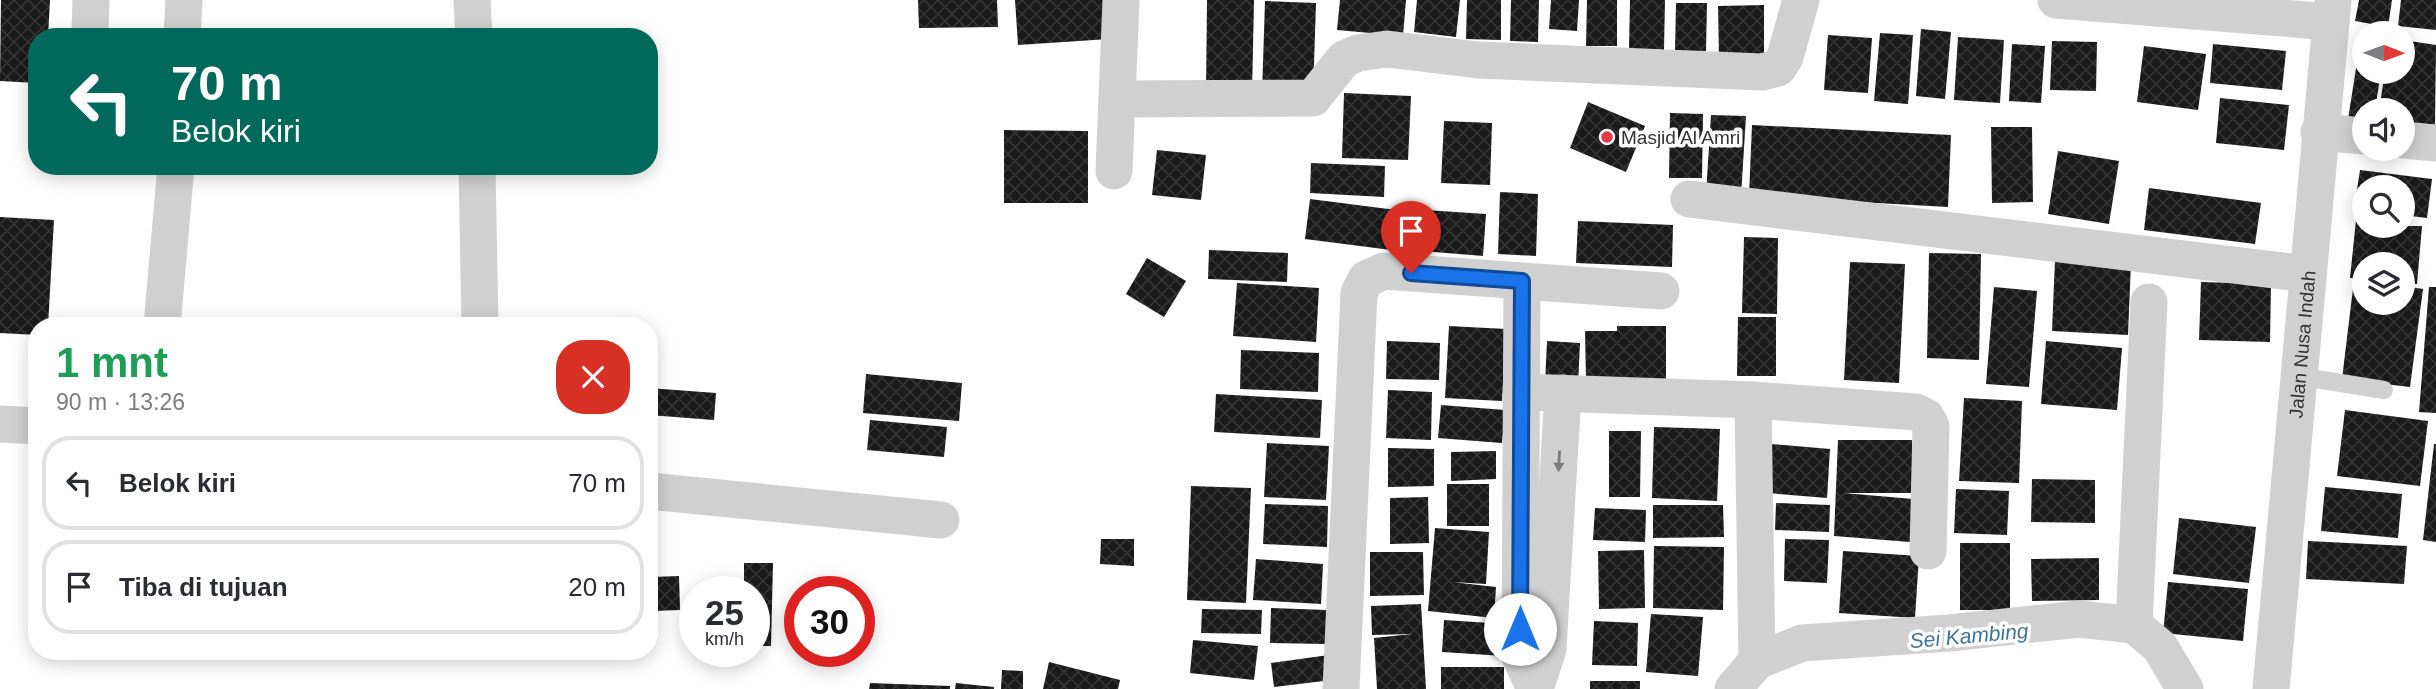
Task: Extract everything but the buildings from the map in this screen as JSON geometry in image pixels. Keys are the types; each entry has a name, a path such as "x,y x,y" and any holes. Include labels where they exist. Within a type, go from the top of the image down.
{"street":[{"path":"183,28 184,0"},
{"path":"472,0 474,28"},
{"path":"1114,171 1121,0"},
{"path":"1118,99 1313,98 1344,59 1358,53 1387,49 1478,60 1762,72 1778,68 1785,57 1801,0"},
{"path":"2056,0 2332,11"},
{"name":"Jalan Nusa Indah","path":"2271,689 2319,132 2332,11"},
{"path":"2319,132 2352,135"},
{"path":"2415,141 2436,143"},
{"path":"163,317 175,175"},
{"path":"477,175 480,317"},
{"path":"1689,199 2307,274"},
{"path":"1341,689 1361,285 1366,279 1384,271 1661,290"},
{"path":"1522,281 1520,656 1535,689 1548,649 1563,393"},
{"path":"2134,625 2149,302"},
{"path":"1522,392 1753,400 1916,412 1926,417 1931,426 1928,551"},
{"path":"1753,400 1757,661"},
{"path":"0,424 28,426"},
{"path":"658,492 941,520"},
{"path":"1733,689 1757,661 1802,643 1949,633 2079,619 2134,625 2160,647 2185,689"}],"lane":[{"path":"2298,376 2384,390"}],"place":[{"name":"Masjid Al Amri","path":"1607,137"}],"route":[{"path":"1411,273 1522,281 1520,629"}],"water label":[{"name":"Sei Kambing","path":"1969,636"}]}
